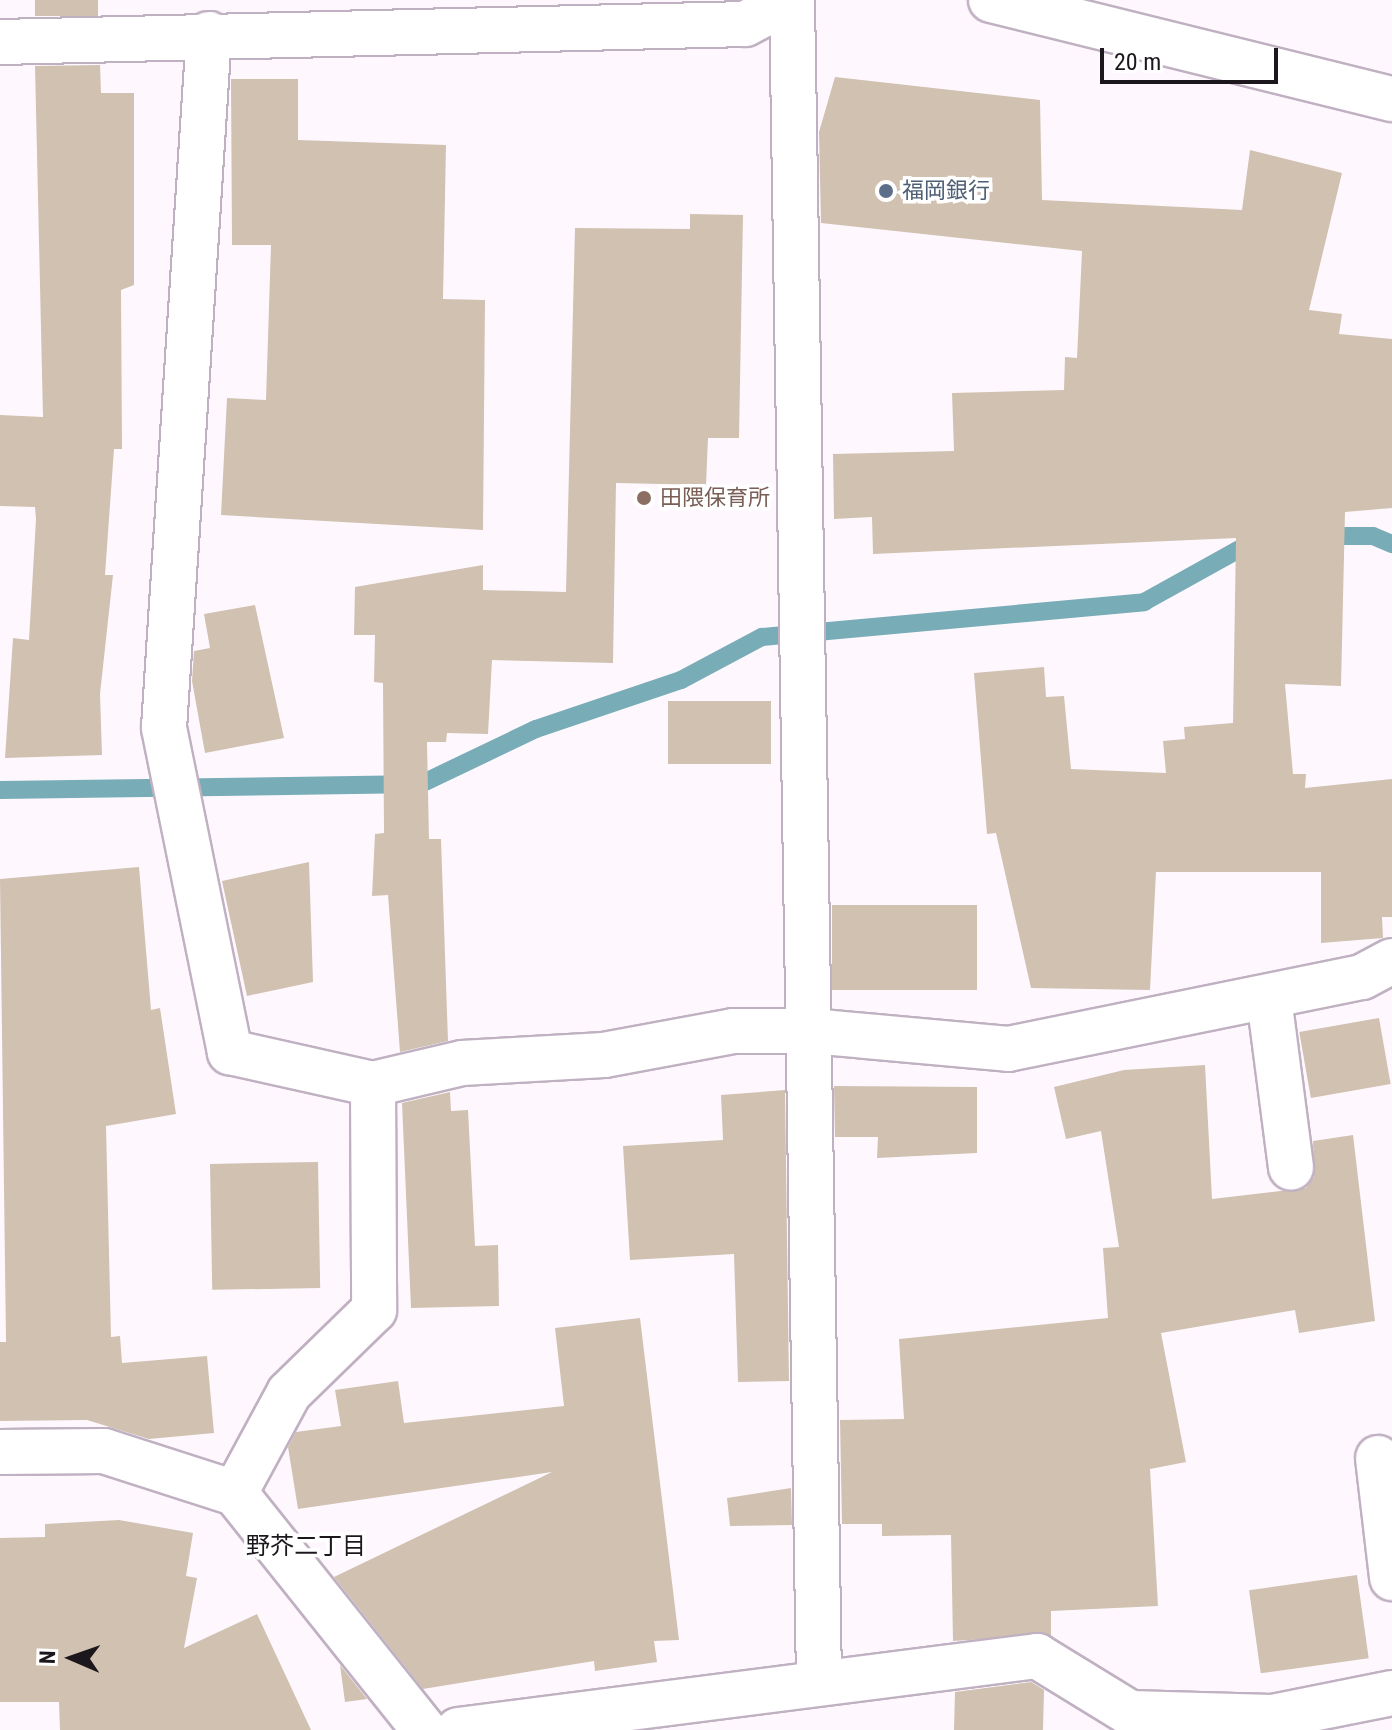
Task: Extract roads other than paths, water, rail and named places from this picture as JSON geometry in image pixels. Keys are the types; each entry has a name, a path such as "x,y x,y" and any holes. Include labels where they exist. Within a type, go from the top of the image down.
{"main road":[{"path":"0,42 209,34 745,24 792,0 811,1031 819,1679"},
{"path":"991,0 1392,99"},
{"path":"209,34 164,728 230,1052 373,1084 462,1063 604,1055 733,1031 811,1031 1008,1049 1362,977 1392,961"},
{"path":"1269,998 1291,1168"},
{"path":"235,1493 289,1393 374,1310 373,1084"},
{"path":"0,1452 104,1451 235,1493 424,1730"},
{"path":"1378,1458 1392,1578"},
{"path":"458,1730 819,1679 1037,1656 1131,1722 1272,1717 1392,1693"}],"waterway":[{"path":"1321,536 1373,536 1392,544"},
{"path":"0,790 421,784 536,729 681,680 762,637 1144,602 1256,540"}],"place":[{"name":"福岡銀行","path":"886,191"},
{"name":"田隈保育所","path":"644,498"}],"district":[{"name":"野芥二丁目","path":"306,1547"}]}
